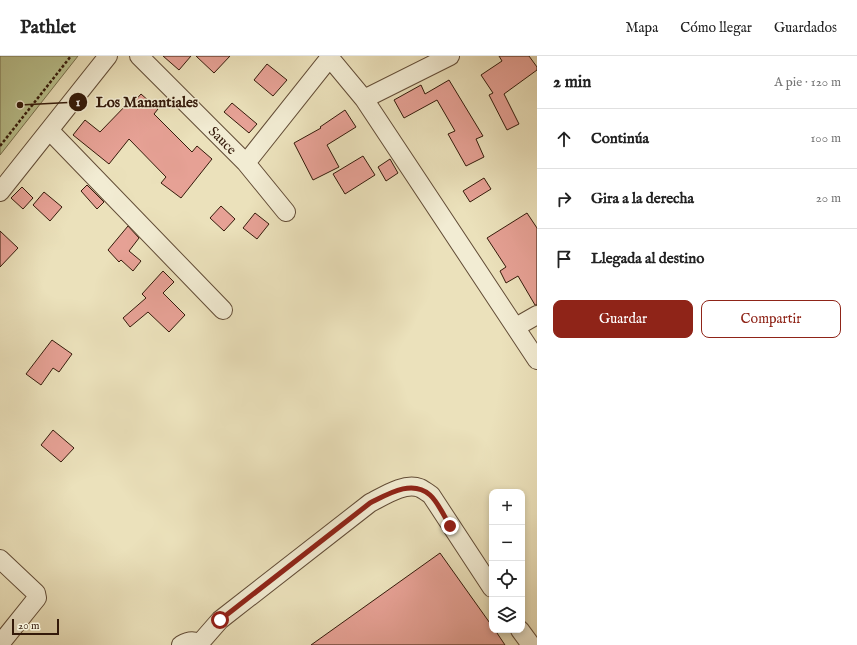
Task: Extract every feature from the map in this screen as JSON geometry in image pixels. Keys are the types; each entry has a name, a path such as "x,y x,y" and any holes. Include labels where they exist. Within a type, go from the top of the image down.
{"street":[{"path":"0,192 50,131 108,56"},
{"name":"Sauce","path":"139,56 246,163 286,212"},
{"path":"364,99 450,56"},
{"path":"246,163 331,57 364,99 537,360"},
{"path":"50,131 223,310"},
{"path":"516,327 537,315"},
{"path":"181,645 189,641 195,641 200,645 220,620 370,503 392,492 407,488 420,488 431,495 489,583"},
{"path":"0,559 36,593 37,598 0,644"},
{"path":"522,633 530,645"}],"path":[{"path":"0,146 71,56"}],"green space":[{"path":"0,56 78,56 0,155"}],"building":[{"path":"163,56 191,56 179,70"},
{"path":"196,56 230,56 214,73"},
{"path":"499,56 529,56 537,67 537,70 504,94 519,124 507,130 489,95 493,93 481,75 502,61"},
{"path":"267,64 287,80 273,96 254,80"},
{"path":"449,80 483,136 476,139 484,157 466,166 448,134 455,131 437,100 404,118 394,100 421,85 425,94"},
{"path":"141,94 158,109 154,114 192,152 197,146 212,159 181,198 161,183 166,177 129,139 109,164 73,135 85,120 100,132 130,101 132,104"},
{"path":"232,103 257,124 249,133 224,112"},
{"path":"345,110 356,127 327,145 339,167 313,180 294,143 321,128 320,127"},
{"path":"363,156 375,175 345,194 333,174"},
{"path":"390,159 398,173 386,181 378,167"},
{"path":"484,178 491,189 470,202 463,191"},
{"path":"87,185 104,202 97,209 81,191"},
{"path":"22,187 33,198 23,209 11,198"},
{"path":"44,192 62,207 50,221 33,205"},
{"path":"221,206 235,219 224,231 210,218"},
{"path":"255,213 269,224 257,239 243,228"},
{"path":"527,213 537,228 537,305 535,305 518,276 506,283 500,271 506,267 487,238"},
{"path":"128,226 139,238 129,251 141,261 133,271 121,260 119,262 108,250"},
{"path":"0,231 18,248 0,267"},
{"path":"163,271 174,282 163,293 185,315 169,332 148,312 130,327 123,318 146,298 142,294"},
{"path":"52,340 72,354 59,372 53,368 41,385 26,374"},
{"path":"53,430 74,448 61,462 41,445"},
{"path":"440,553 489,622 489,633 497,633 505,645 311,645"}],"place":[{"name":"Los Manantiales","path":"20,105"}],"route":[{"path":"220,620 370,503 392,492 407,488 420,488 431,495 450,526"}]}
